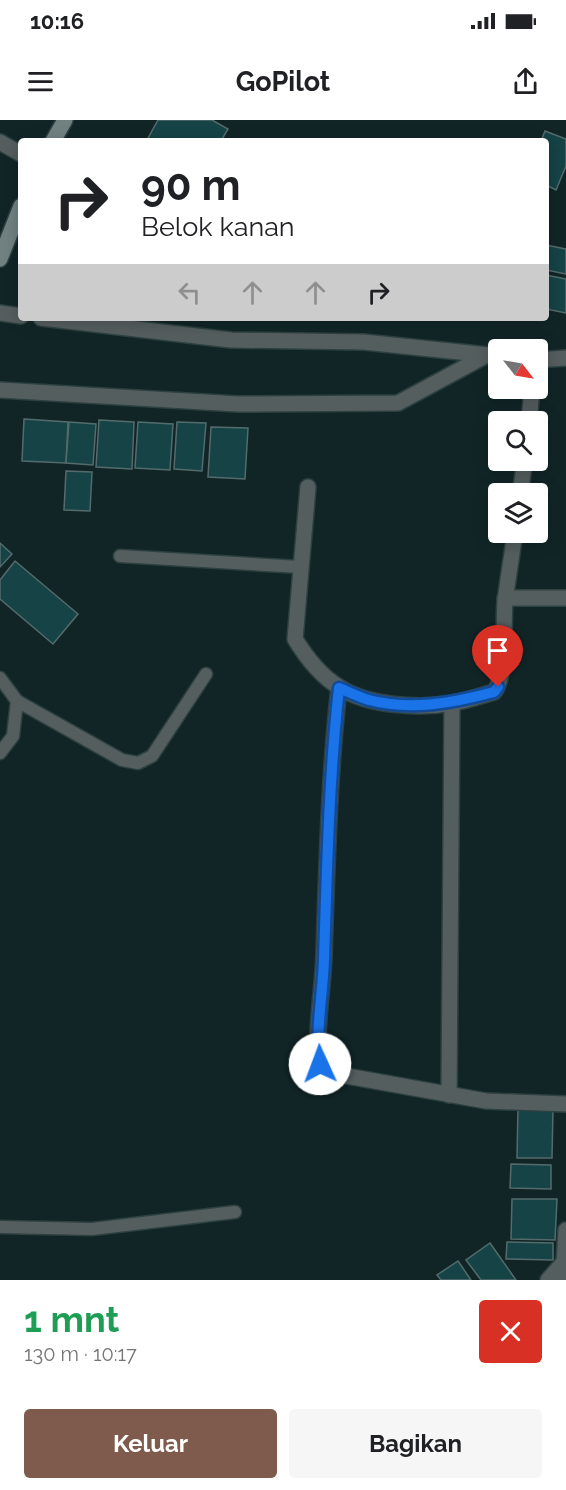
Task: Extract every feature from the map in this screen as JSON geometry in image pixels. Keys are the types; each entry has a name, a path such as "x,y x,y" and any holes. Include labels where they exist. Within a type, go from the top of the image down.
{"street":[{"path":"55,138 65,120"},
{"path":"0,142 18,152"},
{"path":"0,259 18,214"},
{"path":"0,313 18,316"},
{"path":"67,321 231,340 364,342 488,356"},
{"path":"0,390 238,404 398,403 488,358"},
{"path":"548,359 566,358"},
{"path":"308,487 295,639 307,659 339,688 369,700 401,705 452,703 494,692 501,675 505,598 513,543"},
{"path":"505,598 566,598"},
{"path":"339,688 332,753 323,993 317,1045 320,1064 330,1073 449,1095 486,1101 566,1104"},
{"path":"449,1095 452,703"},
{"path":"563,1280 566,1230"},
{"path":"548,1280 563,1263"}],"lane":[{"path":"120,556 300,567"},
{"path":"0,678 17,701 122,760 138,763 152,756 206,674"},
{"path":"0,753 13,736 17,701"},
{"path":"0,1227 92,1229 236,1212"}],"building":[{"path":"158,120 212,120 228,129 223,138 148,138"},
{"path":"545,131 566,139 566,166 556,190 549,186 549,138 542,138"},
{"path":"549,246 566,249 566,274 549,271"},
{"path":"549,276 566,279 566,313 549,310"},
{"path":"24,419 68,422 66,463 22,461"},
{"path":"99,420 134,422 132,469 96,467"},
{"path":"69,422 96,424 93,465 66,463"},
{"path":"138,422 173,424 170,470 135,468"},
{"path":"177,422 206,423 202,471 174,469"},
{"path":"211,427 248,428 245,479 208,477"},
{"path":"66,471 92,472 90,511 64,510"},
{"path":"0,543 12,554 0,567"},
{"path":"15,561 78,614 53,644 0,599 0,580"},
{"path":"518,1108 553,1109 552,1158 517,1158"},
{"path":"511,1164 551,1165 551,1189 510,1188"},
{"path":"512,1199 557,1199 555,1240 511,1239"},
{"path":"507,1242 553,1243 553,1260 506,1259"},
{"path":"490,1243 516,1280 481,1280 466,1260"},
{"path":"458,1261 471,1280 441,1280 437,1275"}],"route":[{"path":"320,1064 317,1045 323,993 332,753 339,688 369,700 401,705 452,703 494,692 498,687"}]}
